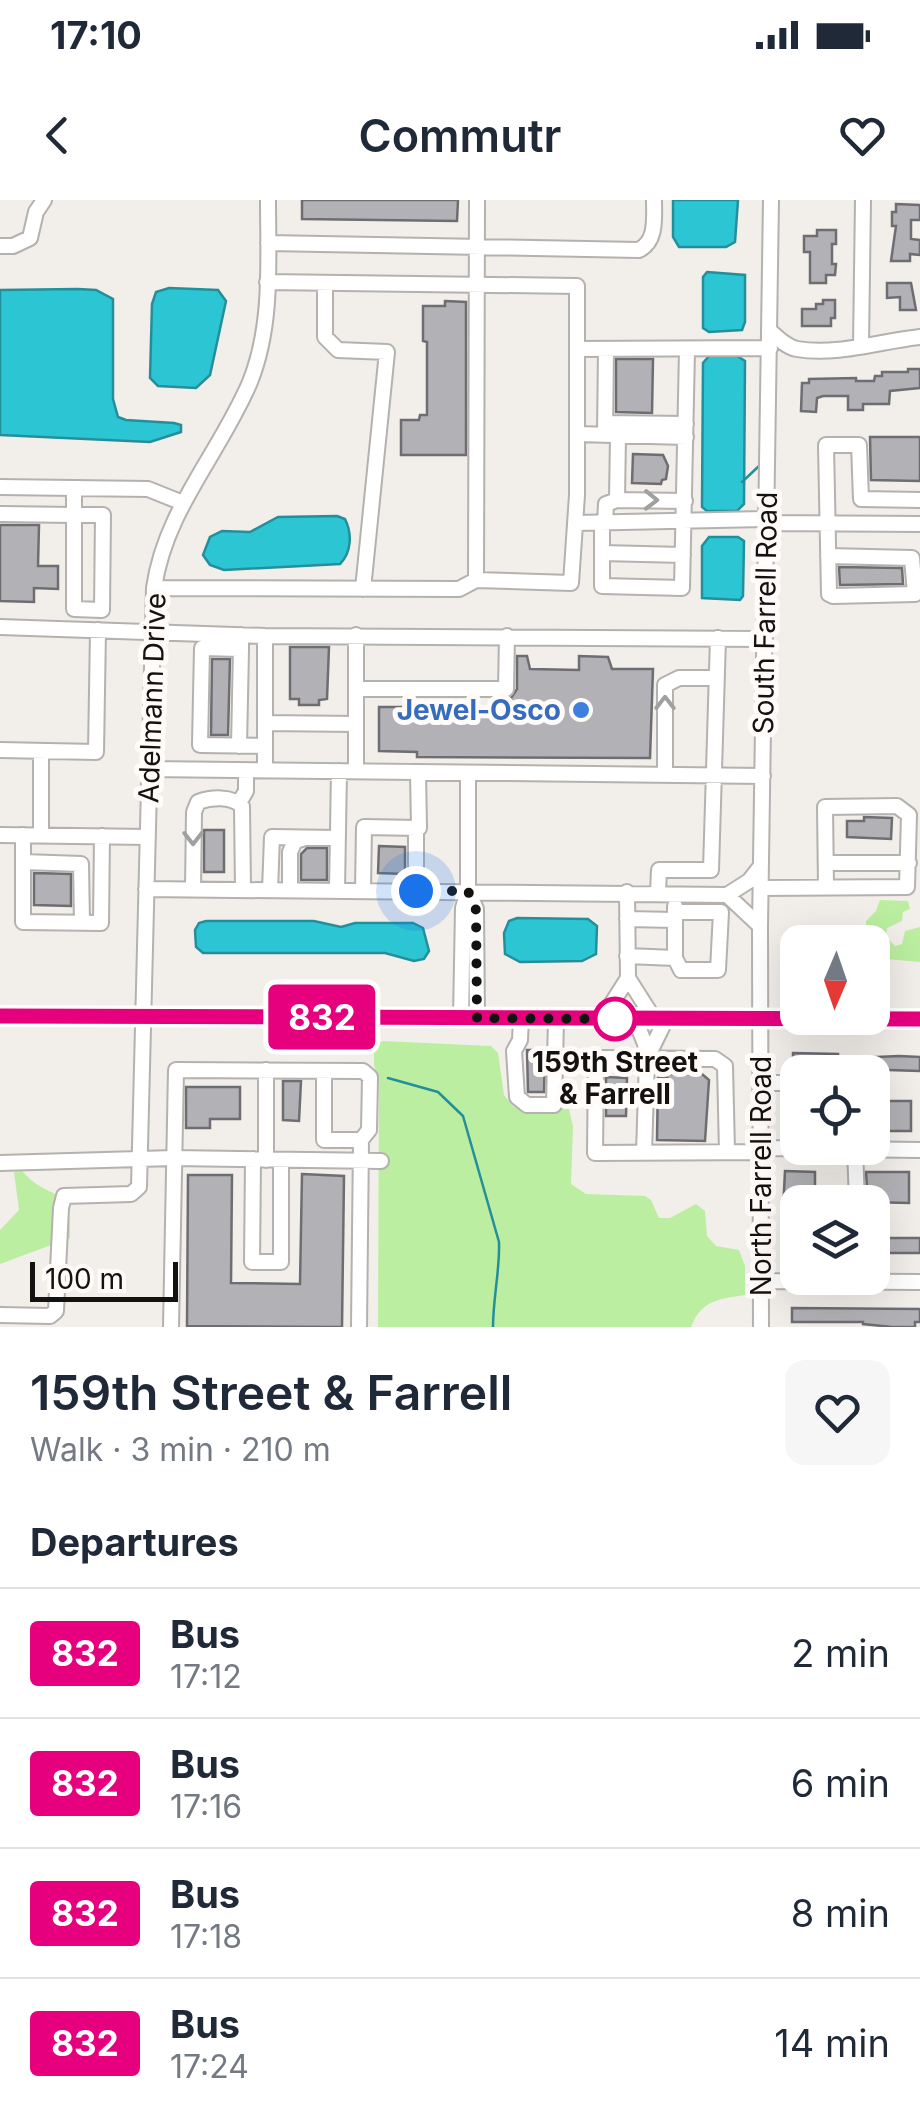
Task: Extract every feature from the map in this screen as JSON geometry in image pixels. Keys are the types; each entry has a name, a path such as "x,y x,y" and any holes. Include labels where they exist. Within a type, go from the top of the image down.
{"main road":[{"path":"0,1016 761,1022 920,1019"}],"street":[{"path":"0,246 14,246 30,238 36,212 44,200"},
{"name":"Adelmann Drive","path":"142,1160 152,631 158,557 252,377 261,344 268,282 268,200"},
{"path":"476,580 477,200"},
{"path":"268,243 638,250 646,246 653,233 654,200"},
{"name":"South Farrell Road","path":"761,1022 771,200"},
{"path":"861,346 863,200"},
{"path":"154,588 459,590 476,580 571,584 576,523 576,286 268,282"},
{"path":"324,283 325,337 338,350 386,352 364,589"},
{"path":"770,331 797,349 861,346 920,337"},
{"path":"577,348 687,356 770,348"},
{"path":"606,349 617,500"},
{"path":"769,365 797,349"},
{"path":"668,363 687,356"},
{"path":"684,501 617,500 606,504 602,586 682,588 684,522 687,356"},
{"path":"577,434 686,427"},
{"path":"828,556 912,558 914,594 829,594 828,556 828,522 826,444 859,445 861,498 858,516 849,523"},
{"path":"0,488 148,489 183,503"},
{"path":"70,629 74,610 74,488"},
{"path":"861,498 920,500"},
{"path":"0,514 103,515 102,610 74,610"},
{"path":"576,523 920,524"},
{"path":"602,553 683,555"},
{"path":"0,627 152,631 241,642"},
{"path":"0,750 96,752 98,630"},
{"path":"356,635 356,772"},
{"path":"265,746 200,745 202,648 264,636 764,638"},
{"path":"264,636 265,770"},
{"path":"356,689 506,690 506,636"},
{"path":"658,893 659,870 711,870 718,638"},
{"path":"239,746 241,642"},
{"path":"665,774 665,685 679,678 717,678"},
{"path":"265,723 356,724"},
{"path":"41,751 41,836"},
{"path":"149,769 764,776"},
{"path":"239,803 246,791 246,770"},
{"path":"337,890 339,771"},
{"path":"416,891 418,772"},
{"path":"468,772 468,891 476,910 469,1018"},
{"path":"193,889 198,802 210,799 239,803"},
{"path":"239,803 244,813 243,890"},
{"path":"760,888 907,886 909,815 897,806 825,806 826,887"},
{"path":"362,890 364,827 416,828"},
{"path":"0,835 148,837"},
{"path":"24,835 23,922 82,923 101,923 102,836"},
{"path":"270,890 272,836 338,838"},
{"path":"290,890 292,844 308,838"},
{"path":"24,862 80,864 82,923"},
{"path":"826,863 906,863"},
{"path":"146,889 727,895 748,882 760,867"},
{"path":"602,1019 628,978 627,892"},
{"path":"627,920 675,916 721,912 718,970 681,970 675,958 675,916 676,894"},
{"path":"727,895 760,926"},
{"path":"627,956 675,958"},
{"path":"628,978 660,1019 646,1058"},
{"path":"521,1018 520,1040 514,1051 517,1096 527,1105 554,1105 556,1019"},
{"path":"635,1019 646,1058 644,1153"},
{"name":"North Farrell Road","path":"761,1022 761,1327"},
{"path":"727,1152 725,1066 715,1059 596,1058 595,1153 727,1152 780,1150"},
{"path":"171,1327 176,1070 362,1071 370,1077 369,1130 361,1140 359,1327"},
{"path":"266,1070 267,1160 281,1262 252,1262 267,1160"},
{"path":"324,1071 324,1140 361,1140"},
{"path":"761,1083 780,1083"},
{"path":"890,1150 920,1150"},
{"path":"0,1163 174,1158 381,1162"},
{"path":"0,1316 50,1316 56,1311 64,1196 131,1194 139,1187 142,1160"},
{"path":"761,1281 920,1282"}],"green space":[{"path":"880,900 908,901 910,909 903,912 902,921 890,927 866,925"},
{"path":"920,927 920,962 890,959 890,940 895,946 902,944 905,931"},
{"path":"382,1041 491,1046 498,1053 504,1095 514,1107 569,1109 573,1127 571,1184 586,1194 645,1196 659,1218 670,1218 696,1204 705,1211 707,1236 716,1246 739,1250 745,1266 745,1295 706,1306 691,1327 378,1327 379,1084 374,1048"},
{"path":"22,1171 63,1200 70,1220 70,1238 0,1264 0,1230 19,1210 14,1172"}],"water":[{"path":"673,200 738,200 735,242 726,247 679,247 673,237"},
{"path":"707,272 745,275 742,330 709,332 703,328 703,277"},
{"path":"169,288 218,290 226,301 210,375 196,388 158,386 150,378 152,304 156,292"},
{"path":"0,290 96,290 113,299 113,399 118,417 174,423 181,425 181,432 150,442 0,435"},
{"path":"709,356 737,356 745,361 744,504 737,511 707,511 702,507 703,363"},
{"path":"278,517 345,519 350,536 347,554 340,564 224,570 210,565 203,555 210,537 222,531 250,532"},
{"path":"709,537 738,537 744,541 740,600 702,598 702,546"},
{"path":"588,919 597,926 596,954 582,961 520,962 505,954 504,933 509,921"},
{"path":"206,921 314,921 341,927 355,923 413,923 423,928 429,951 424,959 414,961 385,953 203,953 196,947 195,930"}],"building":[{"path":"302,200 458,200 457,221 302,219"},
{"path":"896,204 920,205 920,220 911,220 911,239 920,240 920,255 910,254 910,261 891,261 896,226 892,226 892,212 896,212"},
{"path":"817,230 836,230 836,244 832,244 835,275 826,275 826,283 810,283 810,252 804,252 804,236 817,236"},
{"path":"887,283 911,283 916,310 900,310 900,297 887,298"},
{"path":"823,300 835,300 831,326 802,326 802,309 816,309 816,304 823,304"},
{"path":"445,301 466,302 466,455 401,455 401,420 419,420 420,415 427,415 423,306 445,306"},
{"path":"616,359 653,359 652,413 616,412"},
{"path":"920,369 920,388 890,391 889,404 863,404 863,410 848,410 848,396 823,396 817,398 816,412 801,411 802,383 809,383 809,379 874,381 882,372"},
{"path":"870,437 920,437 920,481 871,480"},
{"path":"633,454 663,455 668,466 666,479 661,484 632,483"},
{"path":"0,525 39,525 38,566 58,566 58,589 34,588 34,602 0,601"},
{"path":"839,567 902,568 903,584 840,585"},
{"path":"290,647 329,647 327,699 319,700 319,705 299,705 299,699 290,699"},
{"name":"Jewel-Osco","path":"517,656 527,656 530,669 579,670 579,656 608,657 612,669 653,669 650,758 417,757 417,752 379,751 379,707 511,713 511,698 517,689"},
{"path":"212,659 230,659 228,735 211,735"},
{"path":"864,817 892,818 891,839 847,837 847,821 864,821"},
{"path":"204,830 224,830 224,872 204,872"},
{"path":"379,846 405,847 405,874 378,873"},
{"path":"307,848 327,848 327,880 301,880 301,854"},
{"path":"34,873 71,874 71,906 34,905"},
{"path":"527,1050 545,1050 544,1092 528,1092"},
{"path":"793,1053 838,1054 838,1055"},
{"path":"890,1056 920,1057 920,1071 890,1070"},
{"path":"667,1074 702,1074 709,1080 705,1141 657,1140 658,1078 667,1078"},
{"path":"606,1077 627,1078 626,1116 606,1116"},
{"path":"283,1081 301,1081 299,1121 283,1120"},
{"path":"186,1087 240,1087 240,1119 210,1119 210,1128 186,1128"},
{"path":"890,1101 911,1101 911,1131 890,1131"},
{"path":"785,1171 815,1172 815,1185 784,1185"},
{"path":"866,1172 909,1172 909,1203 890,1203 890,1185 867,1185"},
{"path":"302,1174 344,1176 342,1327 187,1326 188,1175 232,1175 231,1283 300,1284"},
{"path":"890,1238 920,1238 920,1253 890,1253"},
{"path":"792,1308 920,1309 920,1322 915,1322 915,1327 892,1327 863,1322 792,1322"}],"waterway":[{"path":"742,482 759,466"},
{"path":"388,1078 438,1092 463,1116 499,1242 493,1327"}],"bus line":[{"name":"832","path":"0,1016 920,1019"}],"place":[{"name":"Jewel-Osco","path":"581,710"},
{"name":"159th Street & Farrell","path":"615,1019"}],"route":[{"path":"416,891 468,891 476,910 477,1018 615,1019"}]}
